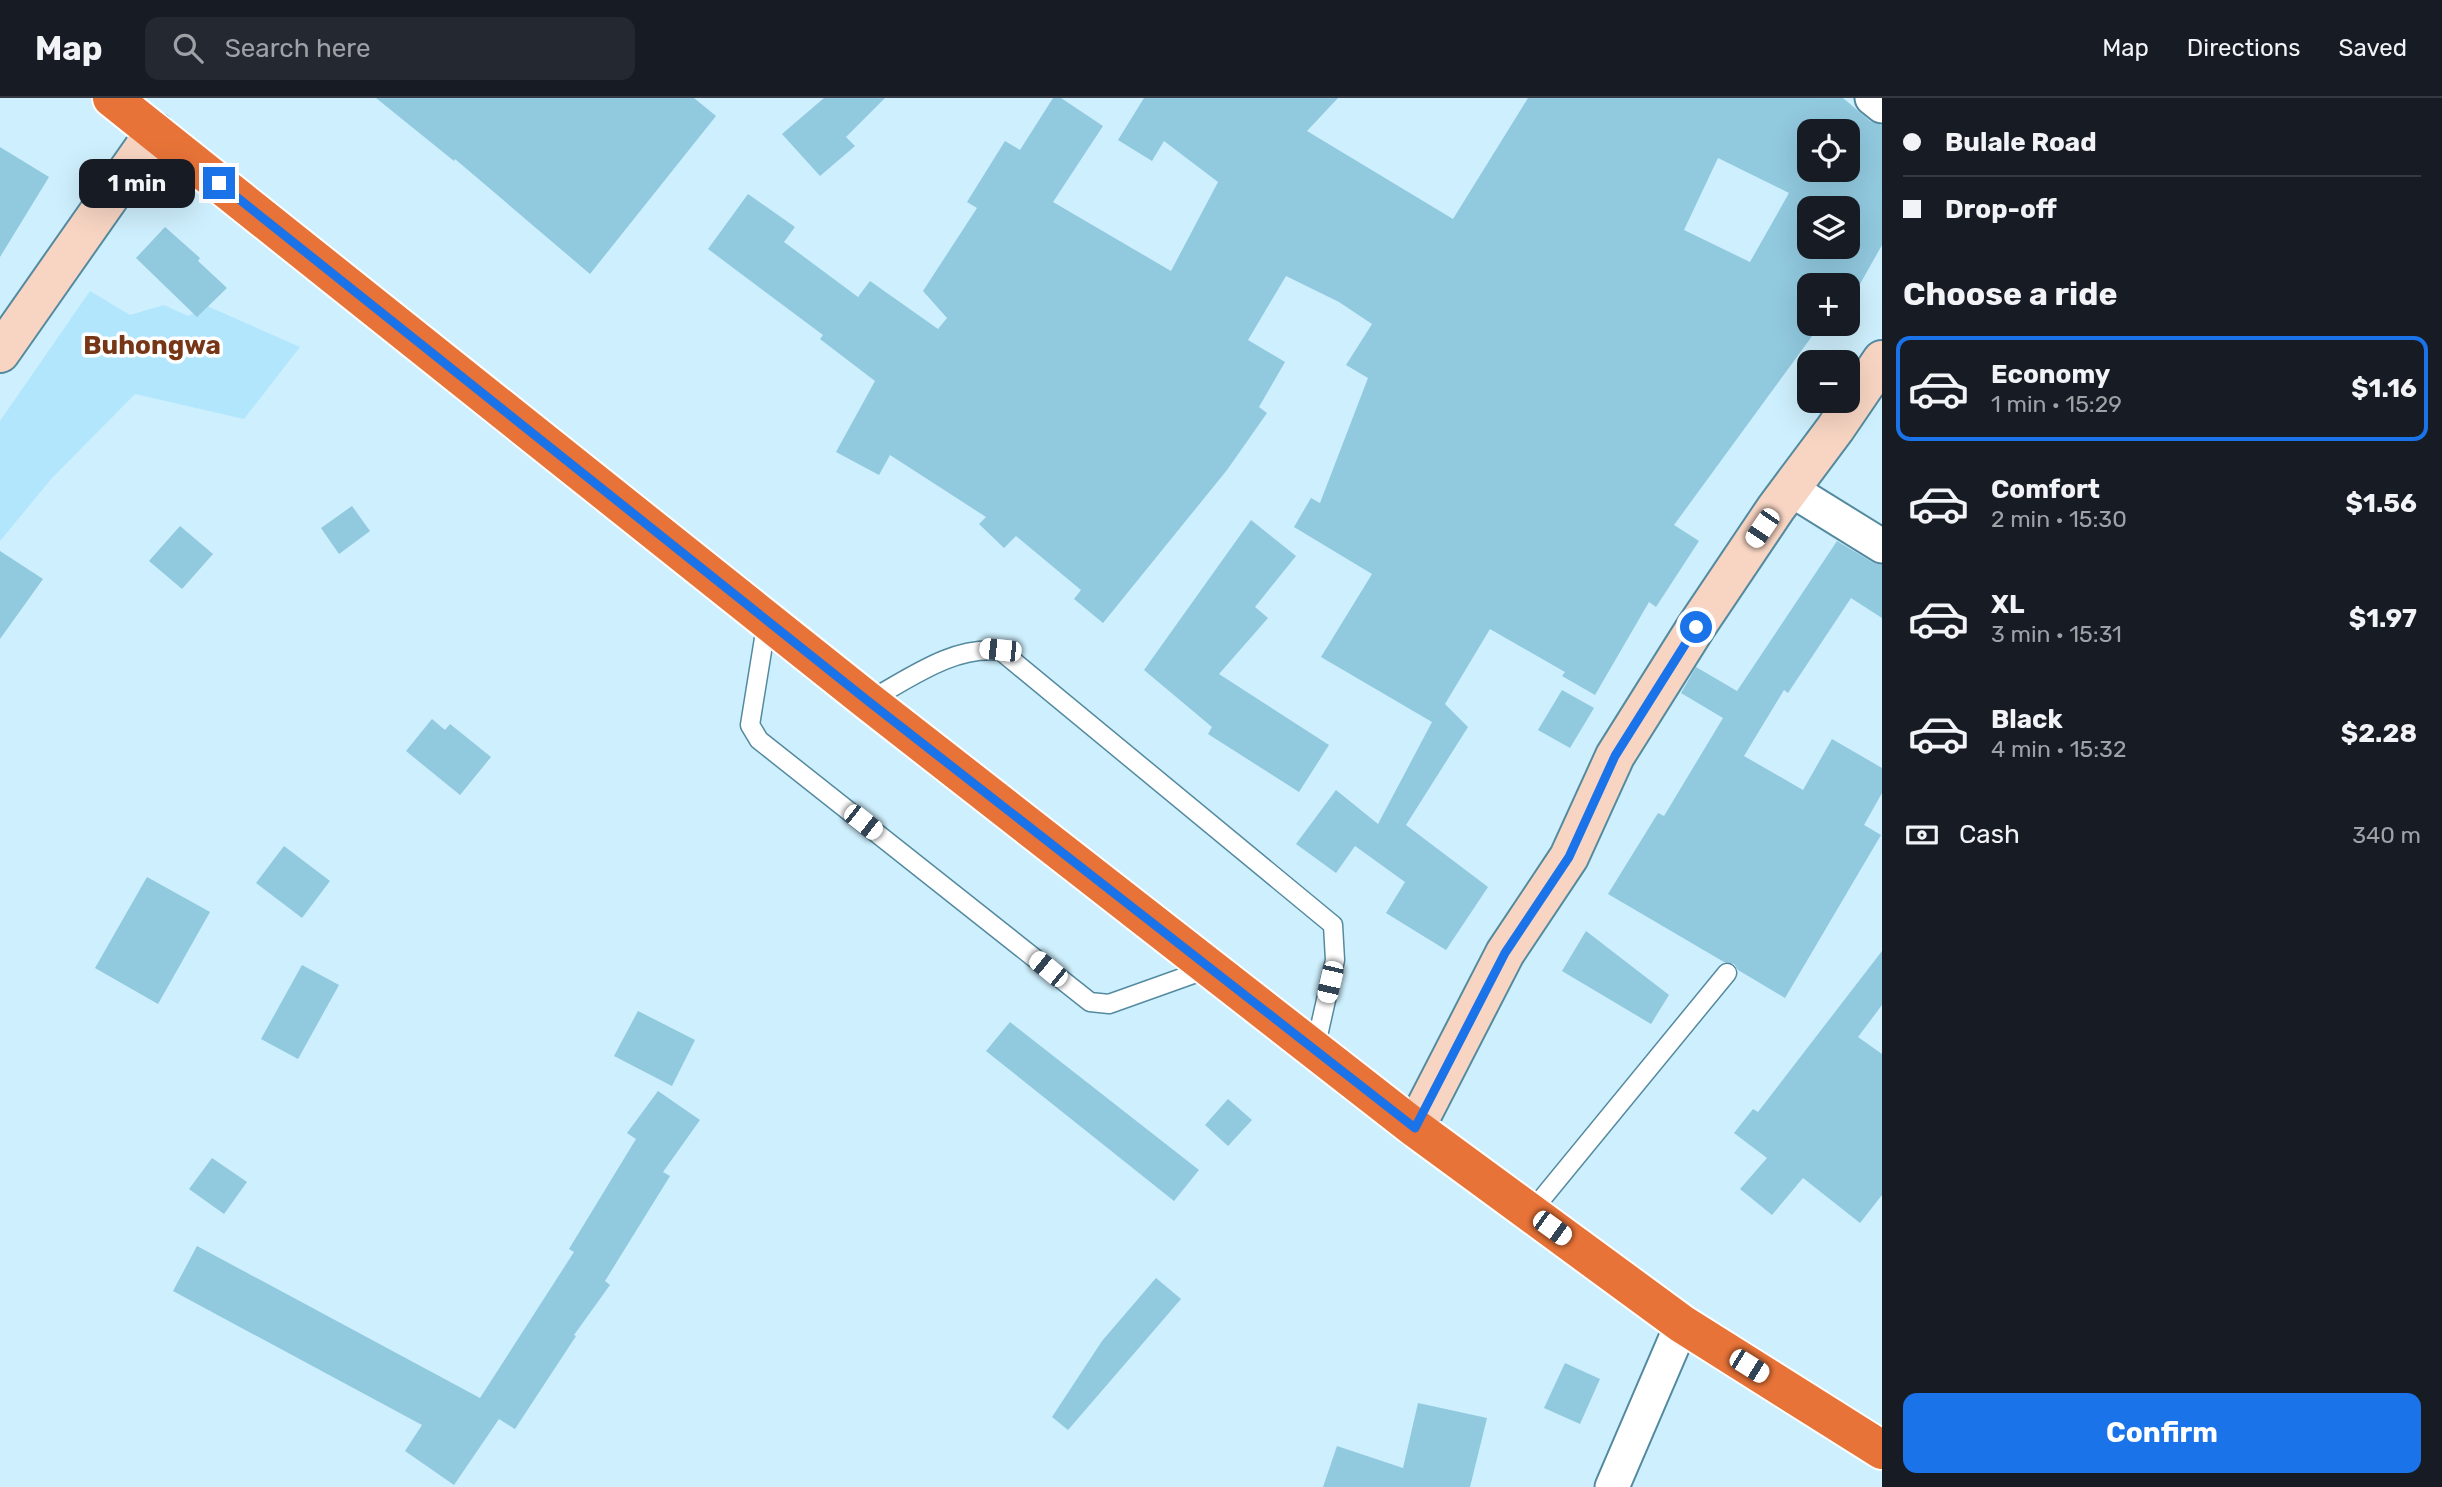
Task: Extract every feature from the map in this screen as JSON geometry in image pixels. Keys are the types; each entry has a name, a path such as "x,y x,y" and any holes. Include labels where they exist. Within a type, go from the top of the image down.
{"highway":[{"path":"112,98 868,701 1415,1128 1682,1324 1882,1450"}],"street":[{"path":"1872,98 1882,106"},
{"path":"0,353 155,132"},
{"path":"1415,1128 1505,953 1569,857 1615,756 1696,627 1882,360"},
{"path":"1790,489 1882,546"},
{"path":"1612,1487 1682,1324"}],"lane":[{"path":"767,620 750,724 760,740 1090,1002 1109,1004 1210,968"},
{"path":"868,701 958,654 983,649 1000,650 1333,925 1335,960 1315,1049"},
{"path":"1531,1212 1727,973"}],"shaded area":[{"path":"90,291 130,315 164,305 188,316 207,306 300,347 244,419 135,394 52,478 0,541 0,421"}],"building":[{"path":"376,98 694,98 716,116 590,274 455,159 454,161"},
{"path":"824,98 885,98 846,137 855,146 820,176 782,134"},
{"path":"1053,98 1061,98 1103,126 1053,202 1171,271 1218,182 1164,141 1152,161 1118,140 1144,98 1338,98 1307,131 1453,219 1528,98 1843,98 1870,121 1882,125 1882,245 1860,284 1860,273 1797,273 1797,336 1812,336 1802,350 1797,350 1797,357 1674,525 1699,541 1656,607 1649,602 1595,695 1562,676 1565,672 1490,629 1445,704 1468,727 1406,825 1488,887 1446,950 1386,913 1405,882 1355,846 1336,873 1296,844 1336,790 1378,824 1432,722 1321,657 1372,574 1294,527 1311,498 1320,503 1368,378 1346,365 1372,324 1339,302 1286,276 1248,340 1285,362 1259,407 1267,413 1227,470 1103,623 1074,599 1081,590 1016,536 1004,548 979,524 986,517 890,455 879,475 836,452 875,381 820,339 823,335 708,249 748,194 795,227 784,242 858,297 870,281 938,329 947,318 923,291 977,208 967,202 1005,141 1020,150","holes":["1718,158 1789,193 1750,262 1684,230"]},
{"path":"0,147 49,177 0,257"},
{"path":"165,227 200,258 198,261 227,288 197,317 136,258"},
{"path":"352,506 370,531 339,554 321,528"},
{"path":"1251,520 1296,556 1255,607 1268,618 1219,674 1329,745 1299,792 1208,734 1212,727 1144,670"},
{"path":"180,526 213,554 182,589 149,561"},
{"path":"1837,541 1882,565 1882,618 1851,598 1788,693 1784,690 1744,756 1803,790 1832,739 1882,768 1882,793 1864,825 1881,835 1785,998 1738,970 1734,964 1724,962 1608,894 1658,813 1664,816 1723,718 1681,693 1696,667 1737,691"},
{"path":"0,551 43,579 0,639"},
{"path":"1562,690 1594,708 1570,748 1538,730"},
{"path":"432,719 445,730 450,724 491,757 460,795 406,751"},
{"path":"284,846 330,881 302,918 256,883"},
{"path":"147,877 210,912 158,1004 95,968"},
{"path":"1586,931 1669,995 1651,1024 1562,971"},
{"path":"1882,951 1882,1005 1858,1037 1882,1054 1882,1195 1860,1223 1803,1178 1772,1215 1740,1189 1767,1158 1734,1133 1753,1109 1758,1112"},
{"path":"302,965 339,985 298,1059 261,1039"},
{"path":"638,1011 695,1040 672,1086 614,1056"},
{"path":"1010,1022 1199,1170 1174,1201 986,1051"},
{"path":"658,1091 700,1120 663,1172 670,1176 605,1281 610,1285 574,1335 576,1336 515,1429 499,1419 454,1485 405,1451 422,1425 173,1291 197,1246 480,1398 574,1252 569,1249 636,1139 627,1133"},
{"path":"1228,1099 1252,1120 1228,1146 1205,1125"},
{"path":"212,1158 247,1182 224,1214 189,1189"},
{"path":"1156,1278 1181,1299 1068,1430 1052,1417 1102,1341"},
{"path":"1565,1363 1600,1379 1580,1424 1544,1408"},
{"path":"1418,1403 1487,1418 1470,1487 1323,1487 1337,1446 1403,1468"}],"district":[{"name":"Buhongwa","path":"152,345"}],"route":[{"path":"219,183 868,701 1415,1128 1505,953 1569,857 1615,756 1696,627"}]}
